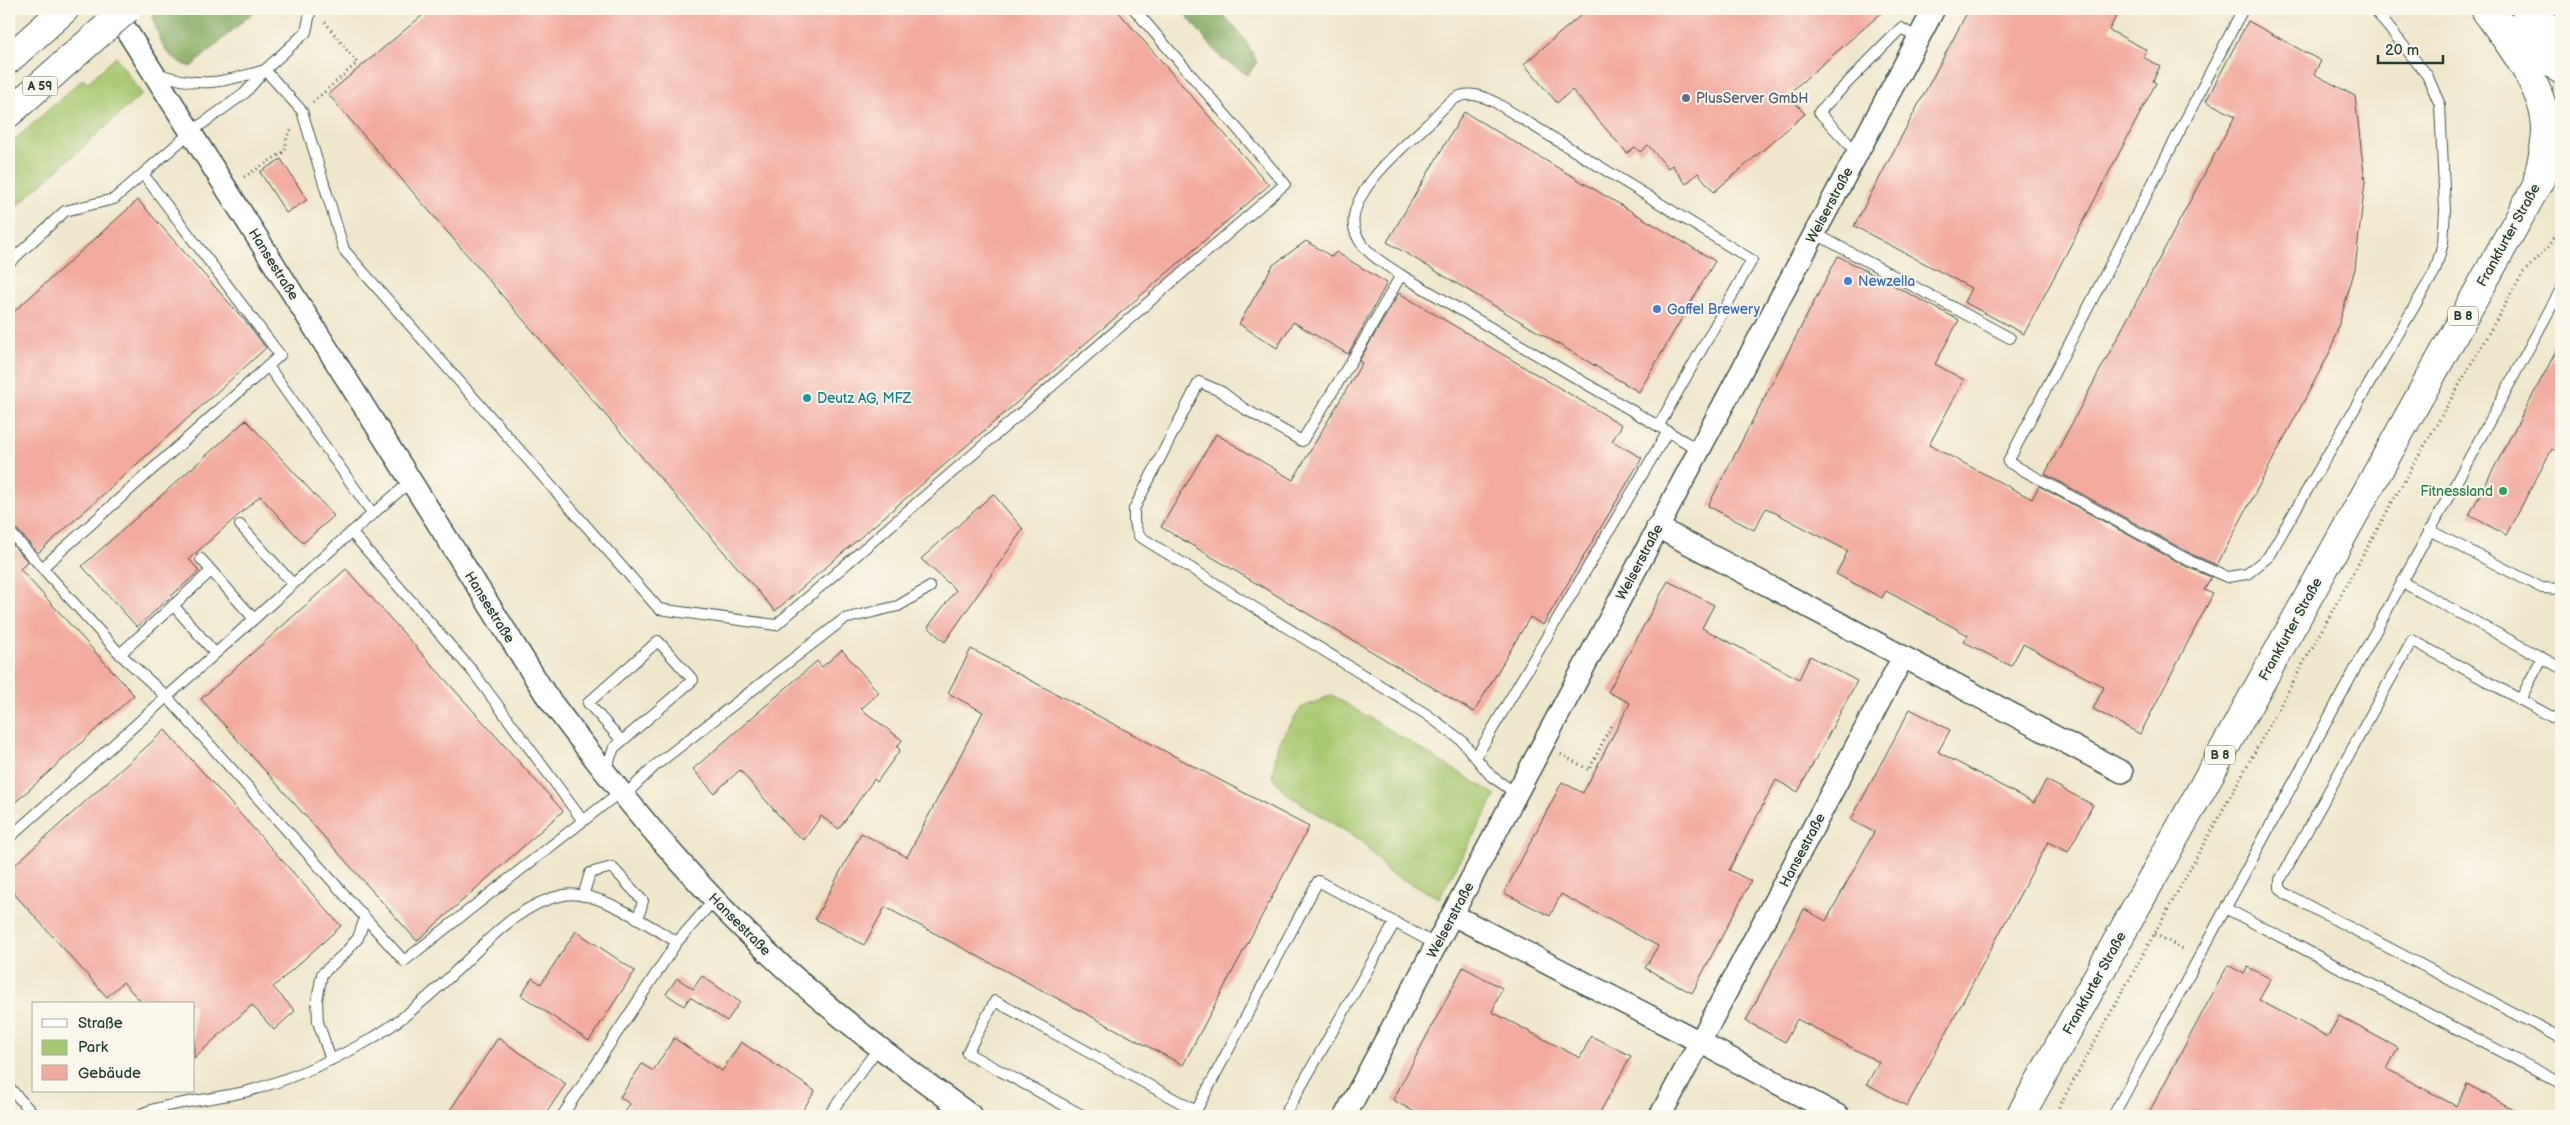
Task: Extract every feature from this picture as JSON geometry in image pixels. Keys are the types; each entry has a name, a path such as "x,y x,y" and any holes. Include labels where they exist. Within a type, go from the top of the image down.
{"main road":[{"name":"A 59","path":"9,113 127,9"},
{"path":"2526,9 2561,37"},
{"path":"2485,10 2561,70"},
{"path":"2485,10 2518,56 2538,95 2545,115 2546,134 2537,183"},
{"path":"9,59 57,16"},
{"name":"Frankfurter Straße","path":"2020,1116 2561,142"}],"street":[{"name":"Hansestraße","path":"113,9 546,695 604,773 714,900 822,1002 972,1116"},
{"name":"Welserstraße","path":"1345,1116 1934,9"},
{"path":"1657,527 2122,772"},
{"name":"Hansestraße","path":"1660,1116 1903,657"},
{"path":"1453,915 1839,1116"}],"lane":[{"path":"9,263 66,211 114,199 191,132 245,93 265,70 306,32 311,9"},
{"path":"265,70 302,111 344,250 659,609 776,625 1284,184 1134,9"},
{"path":"2243,9 2008,462 2190,561 2227,577 2247,574 2268,557 2435,271 2443,244 2445,210 2440,105 2428,75 2374,9"},
{"path":"1857,154 1819,112 1901,28 1918,38"},
{"path":"152,71 176,80 200,84 225,82 265,70"},
{"path":"1476,757 1663,428 1752,260 1493,101 1477,94 1456,97 1384,165 1360,199 1354,216 1355,233 1365,248 1401,275 1663,428 1699,450"},
{"path":"42,568 280,355 142,174"},
{"path":"1814,233 2010,338"},
{"path":"1401,275 1360,348 1302,441 1243,408 1222,392 1199,382 1134,509 1134,522 1139,536 1426,714 1461,740 1490,776 1517,794"},
{"path":"2113,1116 2227,909 2561,290"},
{"path":"268,366 373,514"},
{"path":"9,838 215,653 411,481"},
{"path":"240,525 293,584"},
{"path":"2430,530 2542,588 2561,589"},
{"path":"9,531 120,654 167,698 404,961 584,821 622,794 656,765 844,619 898,606 930,587"},
{"path":"352,532 474,673 584,821"},
{"path":"201,559 254,619"},
{"path":"120,654 212,571"},
{"path":"2402,582 2561,668"},
{"path":"174,606 215,653"},
{"path":"2561,722 2412,640 2280,880 2280,888 2286,894 2561,1038"},
{"path":"604,773 614,748 692,680 658,641 588,702 622,741"},
{"path":"2520,700 2542,658"},
{"path":"583,896 590,873 612,867 643,901 638,919"},
{"path":"1194,1113 1318,881 1437,945"},
{"path":"138,1116 158,1108 248,1091 332,1060 369,1040 426,998 511,920 537,905 565,895 589,896 638,919 677,942"},
{"path":"562,1116 677,942 714,900"},
{"path":"2227,909 2561,1082"},
{"path":"332,1060 318,1022 316,1000 322,974 358,938 365,918"},
{"path":"1284,1116 1395,922"},
{"path":"1084,1116 967,1053 995,1002 1194,1113 1206,1116"},
{"path":"828,1116 879,1047"},
{"path":"9,1087 35,1116"}],"path":[{"path":"2054,1116 2408,475 2524,274 2548,247 2561,224"},
{"path":"1543,744 1589,770 1610,725"},
{"path":"2155,934 2200,958"}],"green space":[{"path":"161,9 257,9 191,67 174,59 164,48 152,16"},
{"path":"1181,9 1219,9 1245,40 1257,62 1248,75 1221,58"},
{"path":"116,57 142,94 9,213 9,145 83,79 87,83"},
{"path":"1332,695 1496,795 1439,898 1388,872 1363,842 1288,795 1272,777 1278,743 1301,708"}],"building":[{"name":"Deutz AG, MFZ","path":"430,9 1116,9 1269,185 775,611 328,94"},
{"name":"PlusServer GmbH","path":"1588,9 1886,9 1788,94 1805,114 1714,192 1698,173 1686,184 1672,165 1668,168 1648,145 1640,152 1635,147 1627,153 1572,90 1557,103 1524,64"},
{"path":"1969,9 2120,9 2109,30 2147,50 2143,57 2160,66 2153,81 2156,83 2024,334 1964,302 1971,288 1854,226"},
{"path":"2248,21 2321,61 2314,74 2355,96 2365,182 2355,269 2332,348 2217,565 2193,555 2045,474 2235,116 2206,101"},
{"path":"1464,112 1715,261 1639,392 1387,242"},
{"path":"281,159 307,200 286,213 260,172"},
{"path":"138,200 247,323 266,348 38,553 14,526 9,524 9,316"},
{"path":"1306,241 1332,257 1336,252 1387,283 1348,354 1293,322 1277,348 1239,324 1273,265"},
{"path":"1838,256 1959,320 1935,364 1964,380 1929,445 2032,499 2039,486 2187,567 2211,577 2204,590 2213,594 2140,734 2093,709 2104,687 2023,644 2011,666 1964,642 1968,635 1886,591 1882,598 1836,574 1848,551 1766,508 1754,530 1708,506"},
{"path":"1399,293 1622,425 1612,441 1642,458 1543,625 1530,617 1474,712 1161,527 1216,434 1293,480 1362,363 1359,361"},
{"path":"2561,342 2561,453 2552,449 2506,535 2469,515"},
{"path":"246,420 334,516 303,543 260,496 189,559 199,571 137,627 82,566"},
{"path":"993,494 1023,529 945,642 928,627 956,590 921,559"},
{"path":"9,541 28,562 20,569 134,695 9,808"},
{"path":"346,569 563,811 417,941 201,699"},
{"path":"1668,581 1714,605 1702,628 1799,679 1810,656 1857,681 1798,792 1776,780 1729,870 1751,881 1692,993 1645,968 1658,946 1561,894 1550,916 1504,893 1562,782 1583,793 1630,703 1608,692"},
{"path":"971,649 1309,827 1183,1065 885,907 864,945 815,919 861,833 907,857 983,712 948,693"},
{"path":"842,650 879,693 861,709 902,740 897,747 900,750 877,782 874,779 839,829 821,816 804,840 792,831 740,770 714,793 693,769 817,661 822,667"},
{"path":"1910,709 1950,730 1938,752 2034,803 2046,780 2093,805 2068,852 2048,842 1907,1106 1867,1084 1879,1062 1797,1019 1785,1042 1746,1021 1804,909 1826,921 1874,832 1851,820"},
{"path":"165,730 341,926 273,987 295,1011 274,1030 252,1005 195,1057 195,1002 141,1002 123,982 107,997 9,888 9,870"},
{"path":"576,931 635,971 589,1041 521,995 532,978 541,984"},
{"path":"2228,965 2244,974 2248,967 2271,979 2259,1000 2328,1037 2339,1016 2398,1048 2387,1069 2456,1106 2467,1084 2526,1116 2147,1116"},
{"path":"1463,967 1502,988 1492,1012 1580,1058 1591,1036 1631,1056 1598,1116 1422,1116 1393,1100"},
{"path":"702,976 740,1002 727,1021 690,997 684,1006 666,994 677,978 693,989"},
{"path":"498,1038 566,1084 544,1116 446,1116"},
{"path":"674,1038 722,1071 741,1042 815,1091 799,1116 622,1116 630,1104 620,1097 642,1064 653,1071"}],"place":[{"name":"PlusServer GmbH","path":"1686,98"},
{"name":"Newzella","path":"1848,281"},
{"name":"Gaffel Brewery","path":"1657,309"},
{"name":"Deutz AG, MFZ","path":"807,398"},
{"name":"Fitnessland","path":"2503,491"}]}
